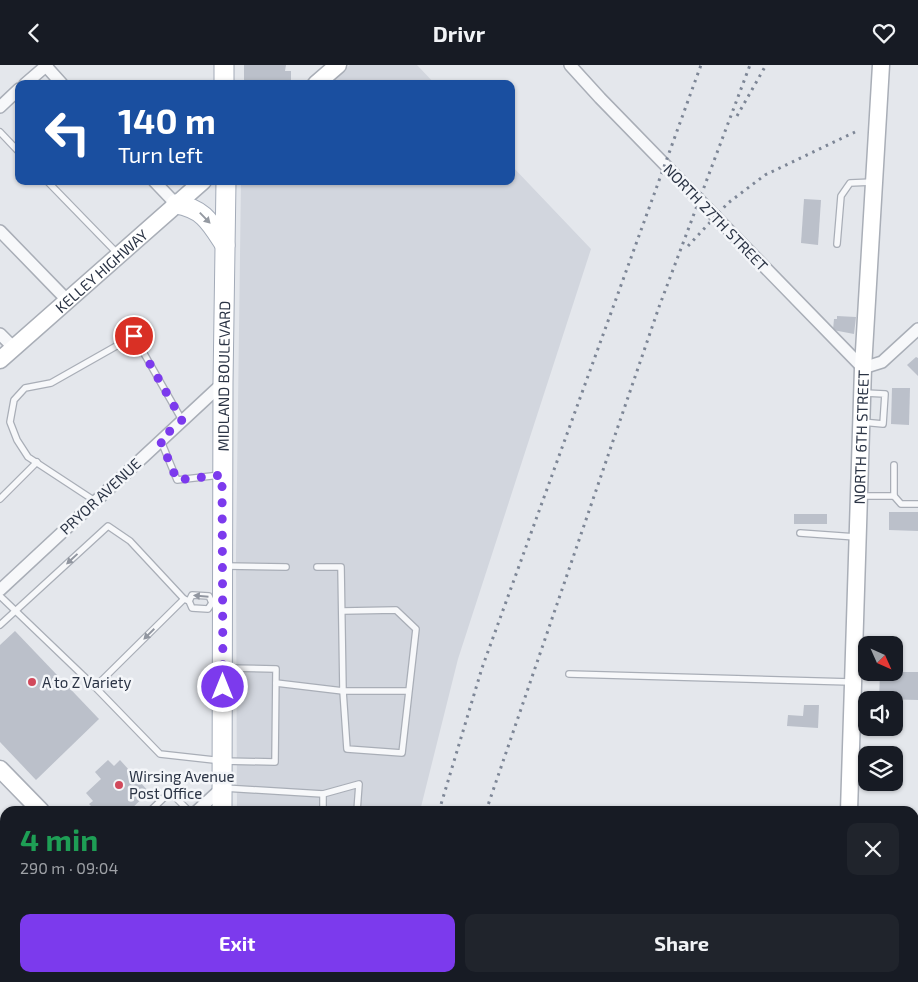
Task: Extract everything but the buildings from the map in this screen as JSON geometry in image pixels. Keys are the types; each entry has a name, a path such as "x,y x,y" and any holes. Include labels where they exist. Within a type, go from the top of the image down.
{"main road":[{"path":"224,65 224,80"},
{"name":"MIDLAND BOULEVARD","path":"222,806 223,668 218,604 223,566 222,475 226,185"},
{"path":"176,204 192,207 202,213 225,245"}],"street":[{"path":"29,80 46,65 59,80"},
{"path":"321,80 338,65"},
{"name":"NORTH 27TH STREET","path":"570,65 646,146 716,215 818,324 863,368"},
{"name":"NORTH 6TH STREET","path":"849,806 863,368 881,65"},
{"path":"0,107 15,93"},
{"path":"158,185 176,204"},
{"name":"KELLEY HIGHWAY","path":"0,360 198,185"},
{"path":"0,231 67,300"},
{"path":"863,368 882,362 918,329"},
{"path":"0,334 14,348"},
{"name":"PRYOR AVENUE","path":"0,589 223,383"},
{"path":"3,778 35,806"},
{"path":"202,806 222,788"}],"lane":[{"path":"0,132 15,148"},
{"path":"837,245 841,196 850,183 862,181 875,182"},
{"path":"51,185 118,255"},
{"path":"96,501 28,457 16,440 10,422 14,400 25,388 50,383 134,336 182,420"},
{"path":"862,422 882,424 885,394 863,393"},
{"path":"160,440 177,480 222,475"},
{"path":"0,499 37,463"},
{"path":"894,465 894,496"},
{"path":"859,496 894,496 902,504 918,505"},
{"path":"0,625 108,526 130,541 187,601 192,608 208,609 218,604 209,596 192,595 187,601 95,687"},
{"path":"800,533 858,537"},
{"path":"223,566 286,567"},
{"path":"318,567 341,567 344,611 343,691 347,749 402,753 416,629 396,610 344,611"},
{"path":"0,596 17,610 95,687 160,755 223,761 275,762 276,669 223,668"},
{"path":"569,674 853,682"},
{"path":"276,683 343,691 409,691"},
{"path":"222,788 323,794 358,784 356,806"},
{"path":"155,806 170,792 184,806"},
{"path":"323,794 323,806"}],"shaded area":[{"path":"350,65 417,65 431,80 333,80"},
{"path":"515,169 591,249 458,659 421,806 237,806 236,554 241,185 515,185"}],"railway":[{"path":"441,806 482,668 701,65"},
{"path":"488,806 659,307 750,65"},
{"path":"737,116 766,65"},
{"path":"688,246 728,203 765,175 855,132"}],"place":[{"name":"A to Z Variety","path":"32,682"},
{"name":"Wirsing Avenue Post Office","path":"119,785"}],"route":[{"path":"134,336 182,420 160,440 177,480 222,475 223,687"}]}
